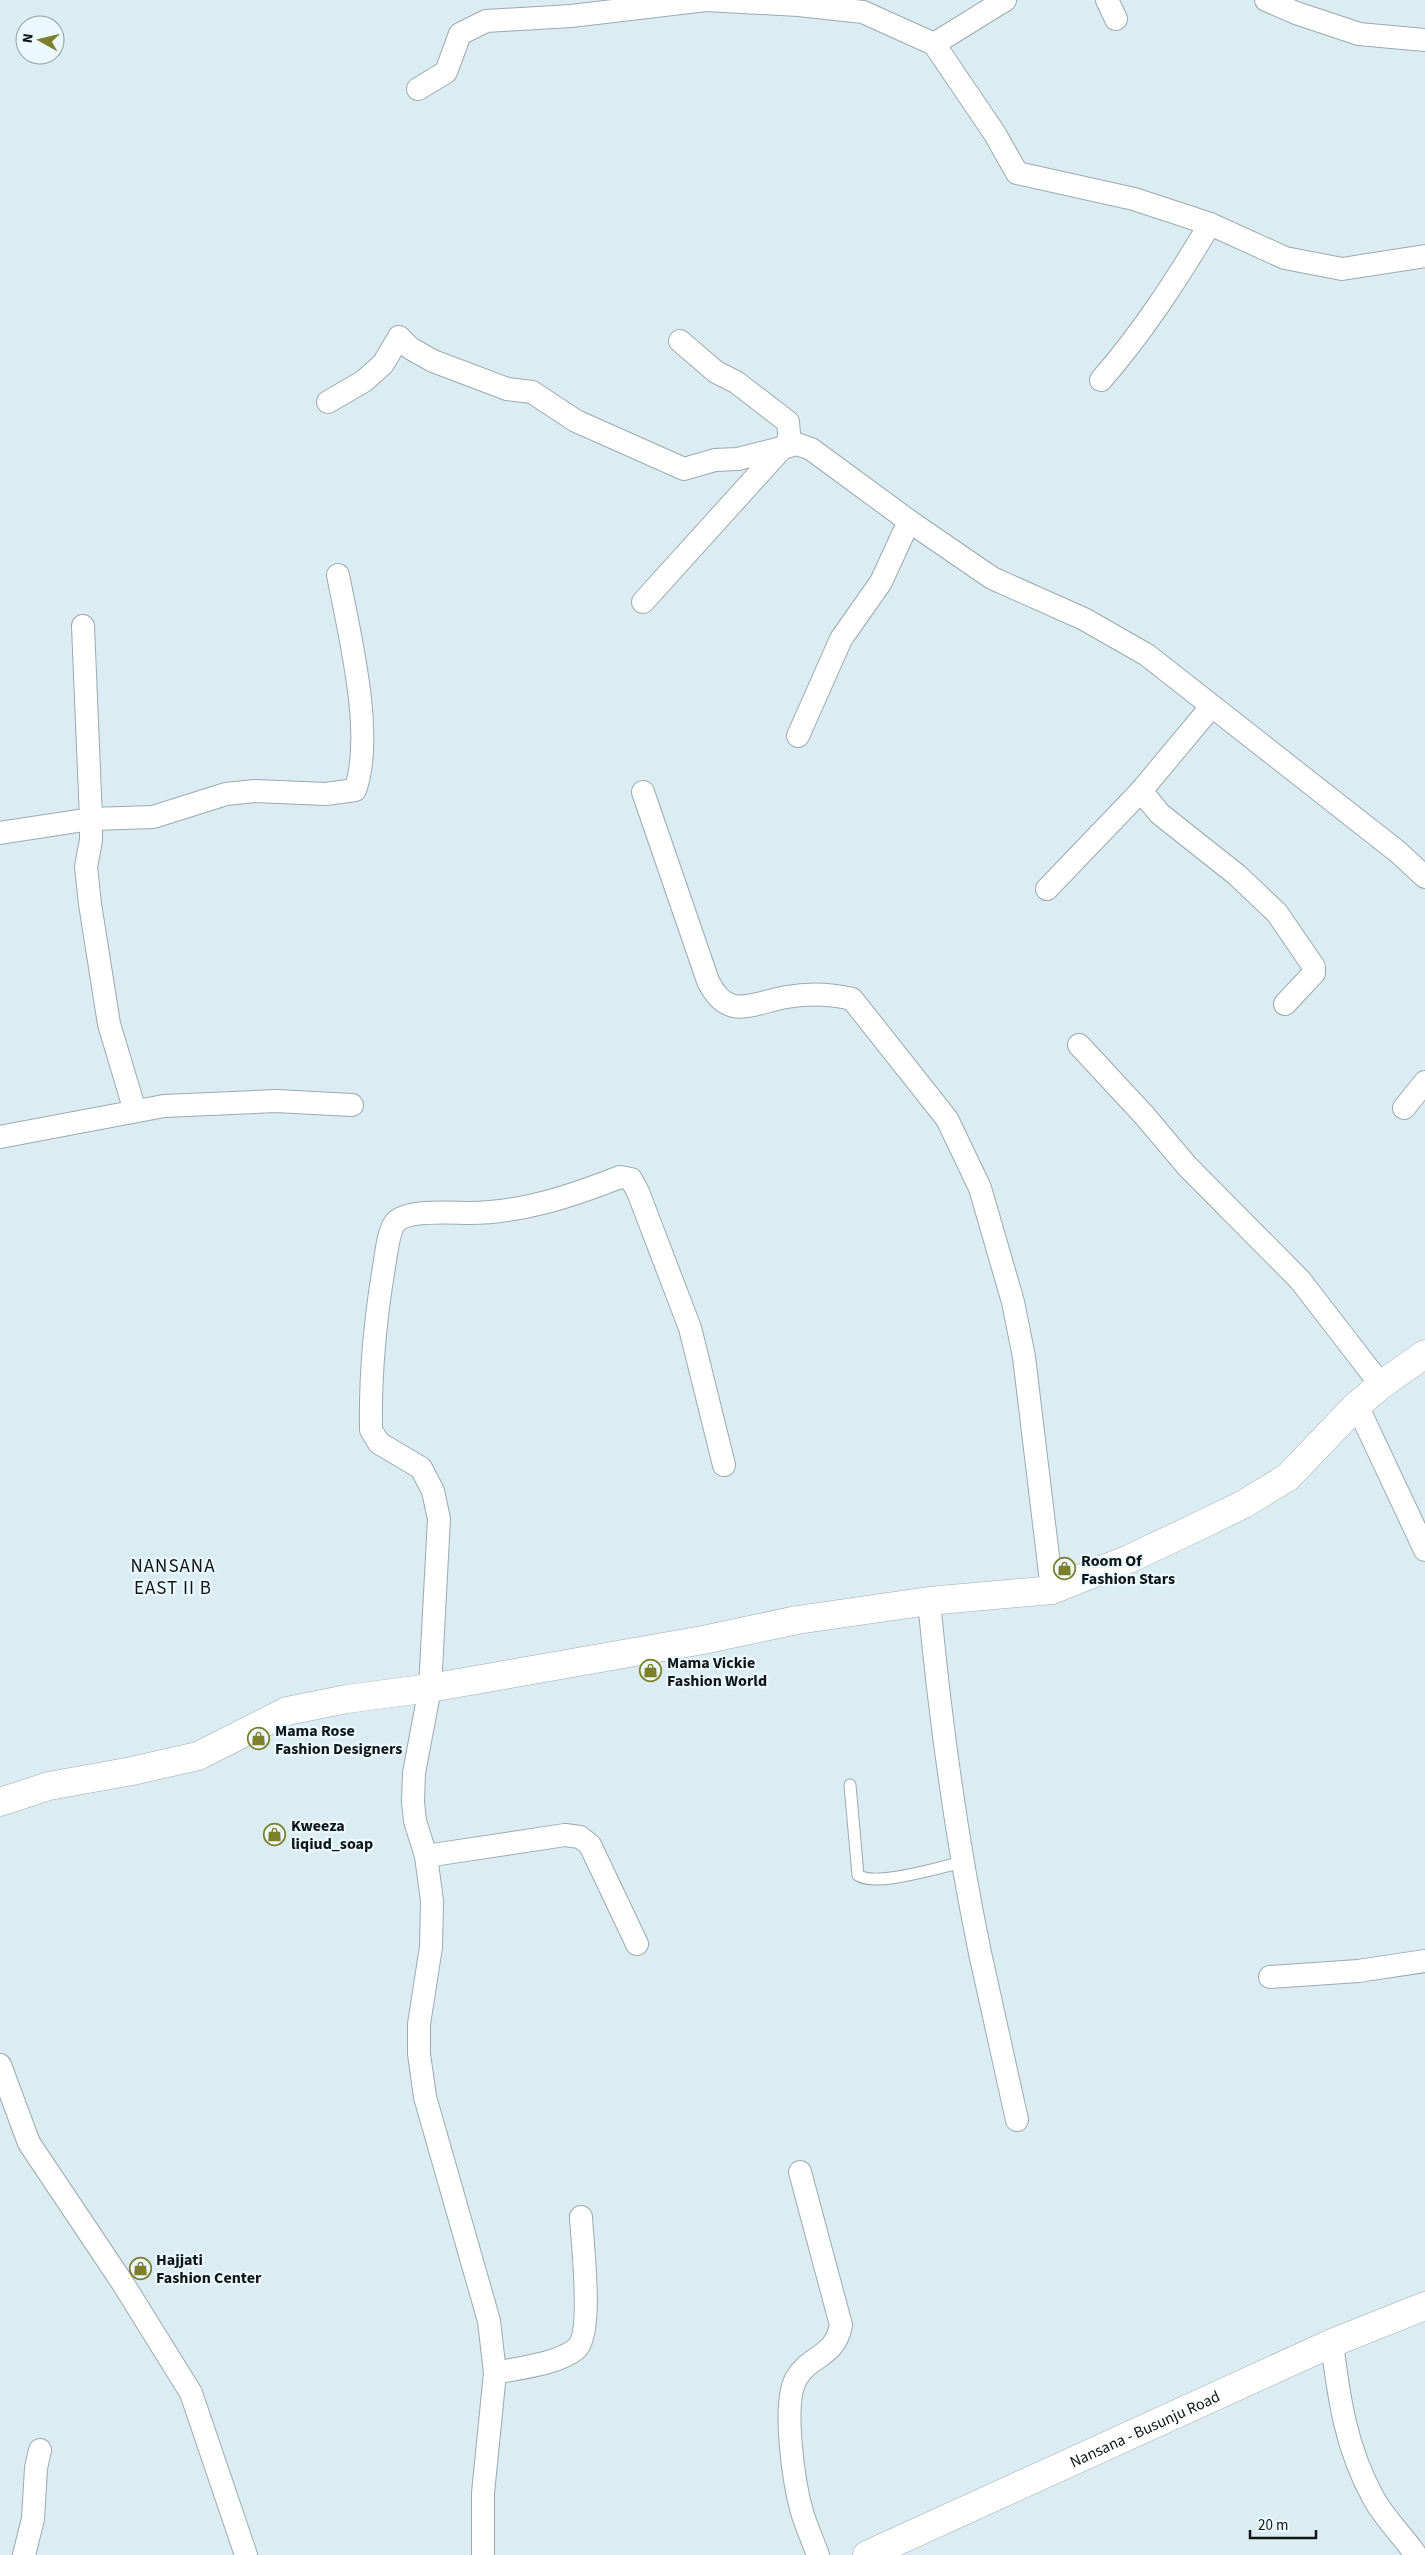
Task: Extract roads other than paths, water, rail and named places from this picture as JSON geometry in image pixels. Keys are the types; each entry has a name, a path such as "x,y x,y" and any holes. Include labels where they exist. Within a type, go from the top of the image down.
{"street":[{"path":"418,89 446,72 460,34 486,21 571,16 706,0 799,4 863,12 934,44 995,134 1017,173 1134,199 1210,224 1286,258 1342,270 1425,256"},
{"path":"934,44 1005,0"},
{"path":"1266,0 1359,34 1425,40"},
{"path":"1101,380 1129,348 1169,291 1210,224"},
{"path":"328,402 364,381 383,364 399,337 410,348 433,361 508,389 532,392 576,421 684,469 715,460 738,459 787,445 798,444 811,449 909,521 992,578 1084,619 1147,656 1391,846 1425,876"},
{"path":"643,602 787,445 788,422 736,382 716,372 680,341"},
{"path":"798,736 841,639 881,582 909,521"},
{"path":"0,833 91,819 153,817 226,794 255,791 326,794 355,790 359,779 362,714 338,575"},
{"path":"83,626 91,819 91,840 86,867 109,1024 135,1112"},
{"path":"1047,889 1141,791 1211,706"},
{"path":"1141,791 1160,814 1236,876 1277,913 1314,966 1314,973 1285,1004"},
{"path":"642,792 715,996 724,1003 742,1008 788,997 831,995 852,999 947,1119 980,1188 1013,1302 1024,1357 1052,1590"},
{"path":"1078,1045 1144,1114 1187,1166 1300,1280 1381,1384"},
{"path":"1404,1108 1425,1082"},
{"path":"0,1137 164,1106 276,1101 352,1105"},
{"path":"483,2555 483,2493 495,2373 489,2321 425,2097 419,2054 419,2024 431,1947 432,1901 426,1856 415,1821 413,1802 414,1773 430,1688 439,1519 432,1491 421,1468 379,1443 371,1430 374,1328 387,1247 395,1223 406,1216 486,1213 528,1207 620,1177 631,1180 638,1192 690,1328 724,1465"},
{"path":"1,1796 132,1771 198,1756 287,1711 347,1699 430,1688 703,1640 797,1620 929,1601 1052,1590 1129,1559 1244,1504 1288,1477 1354,1408 1381,1384 1425,1354"},
{"path":"1354,1408 1361,1414 1425,1550"},
{"path":"929,1601 937,1685 964,1862 980,1952 1017,2120"},
{"path":"426,1856 565,1835 580,1837 590,1845 637,1944"},
{"path":"1270,1977 1358,1971 1425,1961"},
{"path":"2,2077 29,2143 117,2274 191,2393 246,2555"},
{"path":"800,2172 841,2325 838,2339 796,2378 791,2394 790,2426 794,2467 802,2512 818,2555"},
{"path":"495,2373 562,2358 578,2348 587,2322 581,2216"},
{"name":"Nansana - Busunju Road","path":"867,2555 1332,2343 1425,2306"},
{"path":"1332,2343 1340,2408 1353,2452 1374,2500 1416,2555"},
{"path":"24,2555 33,2519 36,2468 40,2450"}],"lane":[{"path":"850,1785 858,1875 862,1878 878,1880 964,1862"}],"place":[{"name":"Room Of Fashion Stars","path":"1065,1569"},
{"name":"Mama Vickie Fashion World","path":"651,1671"},
{"name":"Mama Rose Fashion Designers","path":"259,1739"},
{"name":"Kweeza liqiud_soap","path":"275,1834"},
{"name":"Hajjati Fashion Center","path":"140,2268"}],"district":[{"name":"NANSANA EAST II B","path":"173,1576"}]}
